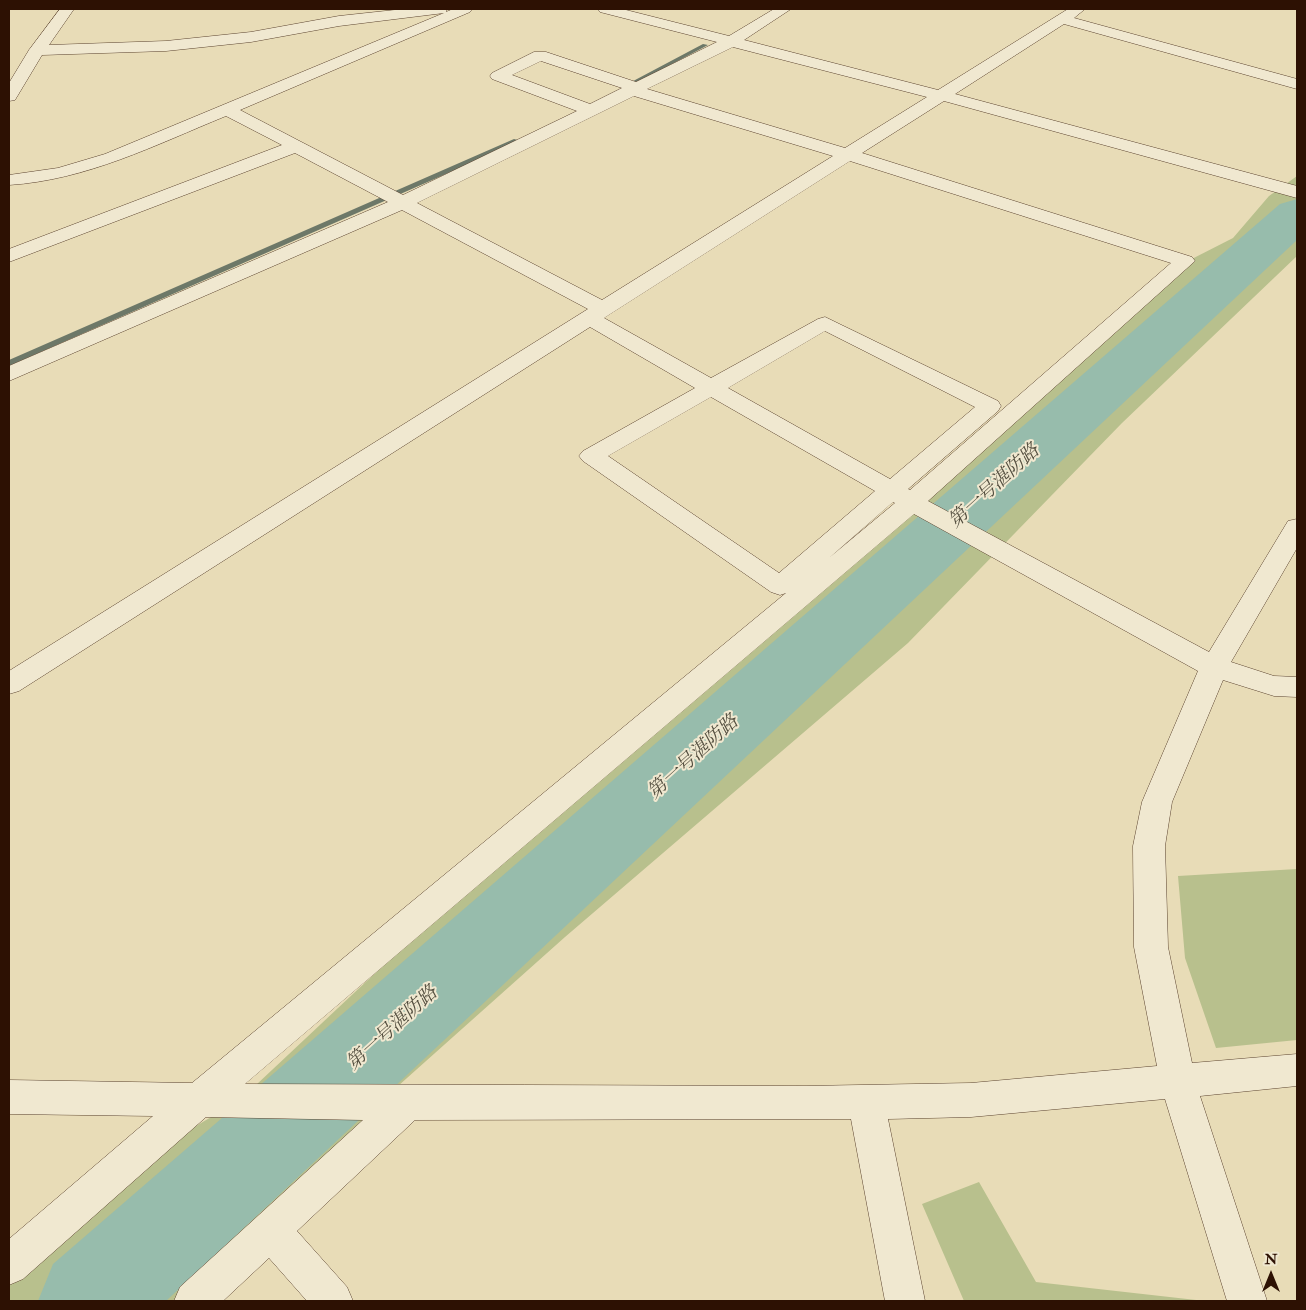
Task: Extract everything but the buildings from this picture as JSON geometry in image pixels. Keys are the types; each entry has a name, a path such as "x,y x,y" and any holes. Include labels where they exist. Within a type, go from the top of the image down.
{"street":[{"path":"9,96 37,50 67,9"},
{"path":"37,50 166,46 251,37 339,21 442,9"},
{"path":"9,180 26,180 63,172 129,150 464,9"},
{"path":"605,9 939,95 1295,192"},
{"path":"9,374 404,202 632,87 732,42 784,9"},
{"path":"9,684 1070,14 1297,84"},
{"path":"9,1265 213,1100 1184,261 632,87 540,55 498,76 587,109"},
{"path":"226,109 404,202 596,313 710,387 984,543 1214,667 1274,686 1297,687"},
{"path":"9,256 296,146"},
{"path":"826,323 990,406 908,500 780,586 591,456 710,387 826,323"},
{"path":"1247,1301 1178,1082 1151,947 1149,846 1157,802 1214,667 1288,557 1297,527"},
{"path":"9,1098 393,1103 971,1100 1297,1070"},
{"path":"866,1102 905,1301"},
{"path":"194,1301 270,1230 393,1103"},
{"path":"270,1230 333,1301"}],"green space":[{"path":"1297,176 1297,256 1122,423 908,643 565,937 379,1103 184,1301 9,1301 9,1265 113,1175 240,1100 583,778 1180,265 1233,238 1269,196"},
{"path":"1297,869 1297,1040 1216,1048 1185,958 1178,876"},
{"path":"979,1182 1036,1282 1205,1301 964,1301 922,1204"}],"waterway":[{"path":"623,88 705,45"},
{"path":"9,363 517,141"},
{"name":"第一号湛防路","path":"90,1301 1297,214"}]}
